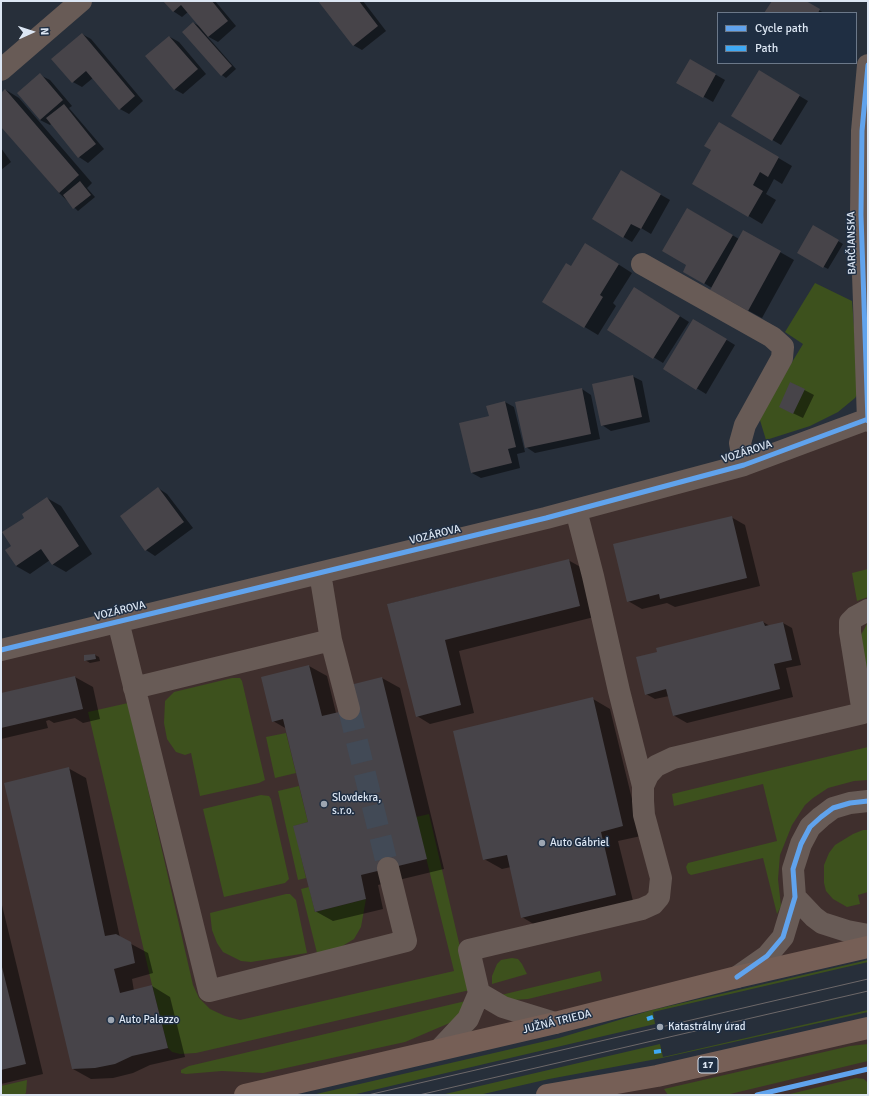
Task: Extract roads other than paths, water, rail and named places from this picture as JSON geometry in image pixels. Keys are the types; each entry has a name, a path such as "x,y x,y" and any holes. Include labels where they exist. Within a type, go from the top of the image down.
{"main road":[{"name":"JUŽNÁ TRIEDA","path":"245,1095 868,948"},
{"name":"17","path":"548,1095 657,1076 868,1028"}],"street":[{"path":"1,70 81,1"},
{"name":"BARČIANSKA","path":"868,65 862,131 868,420"},
{"name":"VOZÁROVA","path":"642,264 772,337 783,347 782,358 745,425 740,443 744,465"},
{"name":"VOZÁROVA","path":"1,650 576,510 744,465 868,420"},
{"path":"440,1049 468,1020 479,993 469,950 642,909 653,904 659,897 661,878 644,815 643,786 618,691 593,576 576,510"},
{"path":"320,573 331,640 349,709"},
{"path":"643,786 648,775 656,766 673,758 863,713 850,632 850,622 855,617 868,610"},
{"path":"118,621 209,991 406,941 388,868"},
{"path":"134,688 331,640"},
{"path":"737,978 778,946 783,937 789,922 795,897 793,869 810,827 820,817 833,808 850,803 868,801"},
{"path":"795,897 822,922 839,929 868,935"},
{"path":"479,993 503,1007 555,1023"}],"tunnel":[{"path":"349,709 388,868"}],"tram line":[{"path":"368,1095 868,979"},
{"path":"419,1095 868,991"}],"place":[{"name":"Slovdekra, s.r.o.","path":"324,804"},
{"name":"Auto Gábriel","path":"542,843"},
{"name":"Auto Palazzo","path":"111,1020"},
{"name":"Katastrálny úrad","path":"660,1027"}]}
